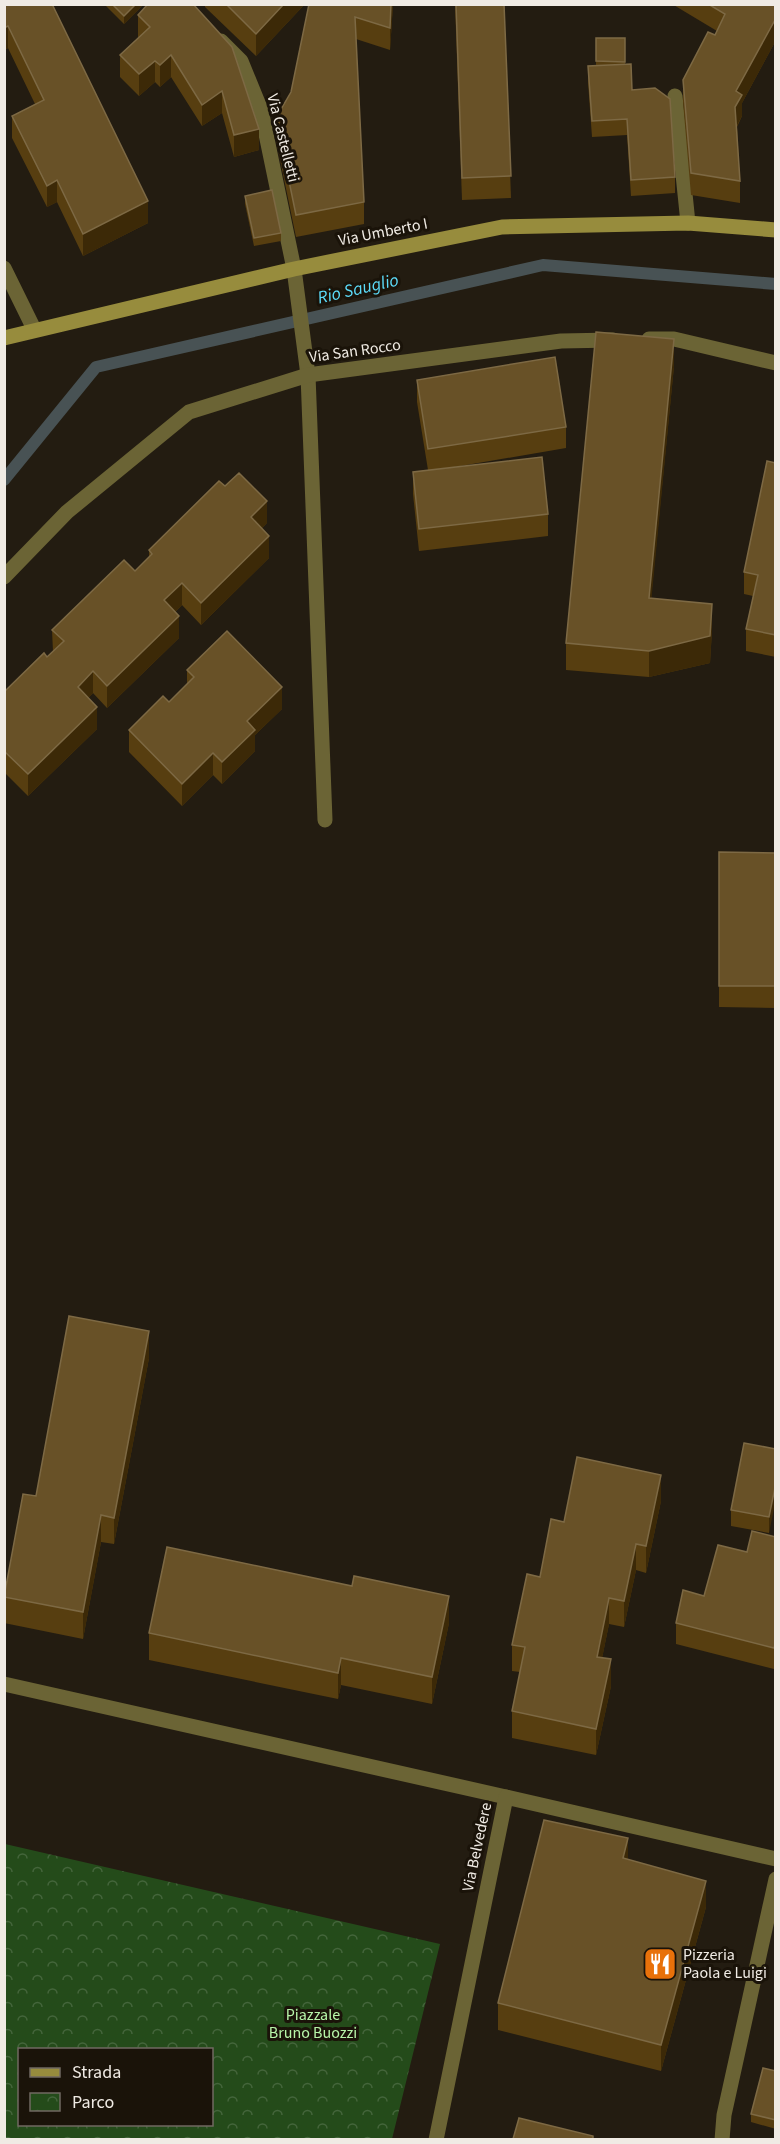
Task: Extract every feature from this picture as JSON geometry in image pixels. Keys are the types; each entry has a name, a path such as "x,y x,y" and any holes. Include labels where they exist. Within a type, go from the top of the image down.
{"street":[{"name":"Via Castelletti","path":"208,29 241,61 261,110 294,269 308,375 325,820"},
{"path":"675,96 688,223"},
{"name":"Via Umberto I","path":"4,338 34,329 294,269 502,227 688,223 776,230"},
{"path":"4,268 34,329"},
{"name":"Via San Rocco","path":"4,577 67,512 189,412 308,375 561,341 674,339 776,363"},
{"path":"4,1684 506,1797"},
{"name":"Via Belvedere","path":"436,2139 506,1797 776,1859"},
{"path":"722,2139 724,2115 776,1879"}],"green space":[{"name":"Piazzale Bruno Buozzi","path":"5,1844 440,1944 392,2139 5,2139"}],"building":[{"path":"4,4 52,4 148,201 83,234 57,180 47,186 12,116 44,100 8,26 4,28"},
{"path":"112,4 136,4 124,16"},
{"path":"148,4 193,4 232,47 259,129 234,135 222,91 202,105 171,55 160,65 155,61 139,74 120,55 150,27 138,15"},
{"path":"226,4 284,4 256,34"},
{"path":"309,4 391,4 390,28 355,17 364,202 296,215 276,118 291,92"},
{"path":"456,4 504,4 511,176 462,178"},
{"path":"708,4 776,4 776,18 736,91 742,95 735,107 740,181 691,173 683,80 708,32 715,35 725,14"},
{"path":"596,38 625,38 625,62 596,61"},
{"path":"631,64 632,90 655,88 670,99 675,177 631,180 627,119 592,121 588,66"},
{"path":"272,190 281,233 254,238 245,196"},
{"path":"596,332 674,339 649,598 712,604 710,636 649,651 566,643"},
{"path":"555,357 566,427 428,449 417,380"},
{"path":"542,457 548,514 419,529 413,472"},
{"path":"767,461 776,463 776,635 746,629 758,575 744,572"},
{"path":"239,473 267,501 251,517 269,536 201,603 182,583 164,600 179,616 107,686 93,671 78,687 97,707 28,774 4,751 4,692 44,653 47,657 64,641 52,630 124,560 135,571 152,554 149,550 219,481 225,486"},
{"path":"227,631 282,687 247,721 255,730 222,762 213,753 182,784 129,730 163,696 169,702 194,677 187,670"},
{"path":"719,852 776,853 776,986 719,986"},
{"path":"69,1316 149,1331 114,1518 101,1515 83,1612 4,1597 23,1494 36,1496"},
{"path":"744,1443 776,1449 776,1483 769,1517 731,1510"},
{"path":"577,1457 661,1475 646,1546 636,1544 624,1601 609,1598 597,1657 611,1659 596,1729 512,1711 525,1647 512,1645 527,1574 540,1577 551,1519 564,1522"},
{"path":"752,1531 776,1537 776,1641 774,1648 676,1623 683,1590 704,1596 718,1545 747,1552"},
{"path":"167,1547 352,1586 354,1576 449,1596 432,1677 341,1658 338,1673 149,1633"},
{"path":"544,1820 628,1838 623,1858 706,1881 661,2045 498,2003"},
{"path":"763,2068 776,2071 776,2120 751,2114"},
{"path":"519,2118 593,2136 593,2139 513,2139"}],"waterway":[{"name":"Rio Sauglio","path":"4,480 96,367 543,265 776,284"}],"place":[{"name":"Pizzeria Paola e Luigi","path":"660,1964"}]}
